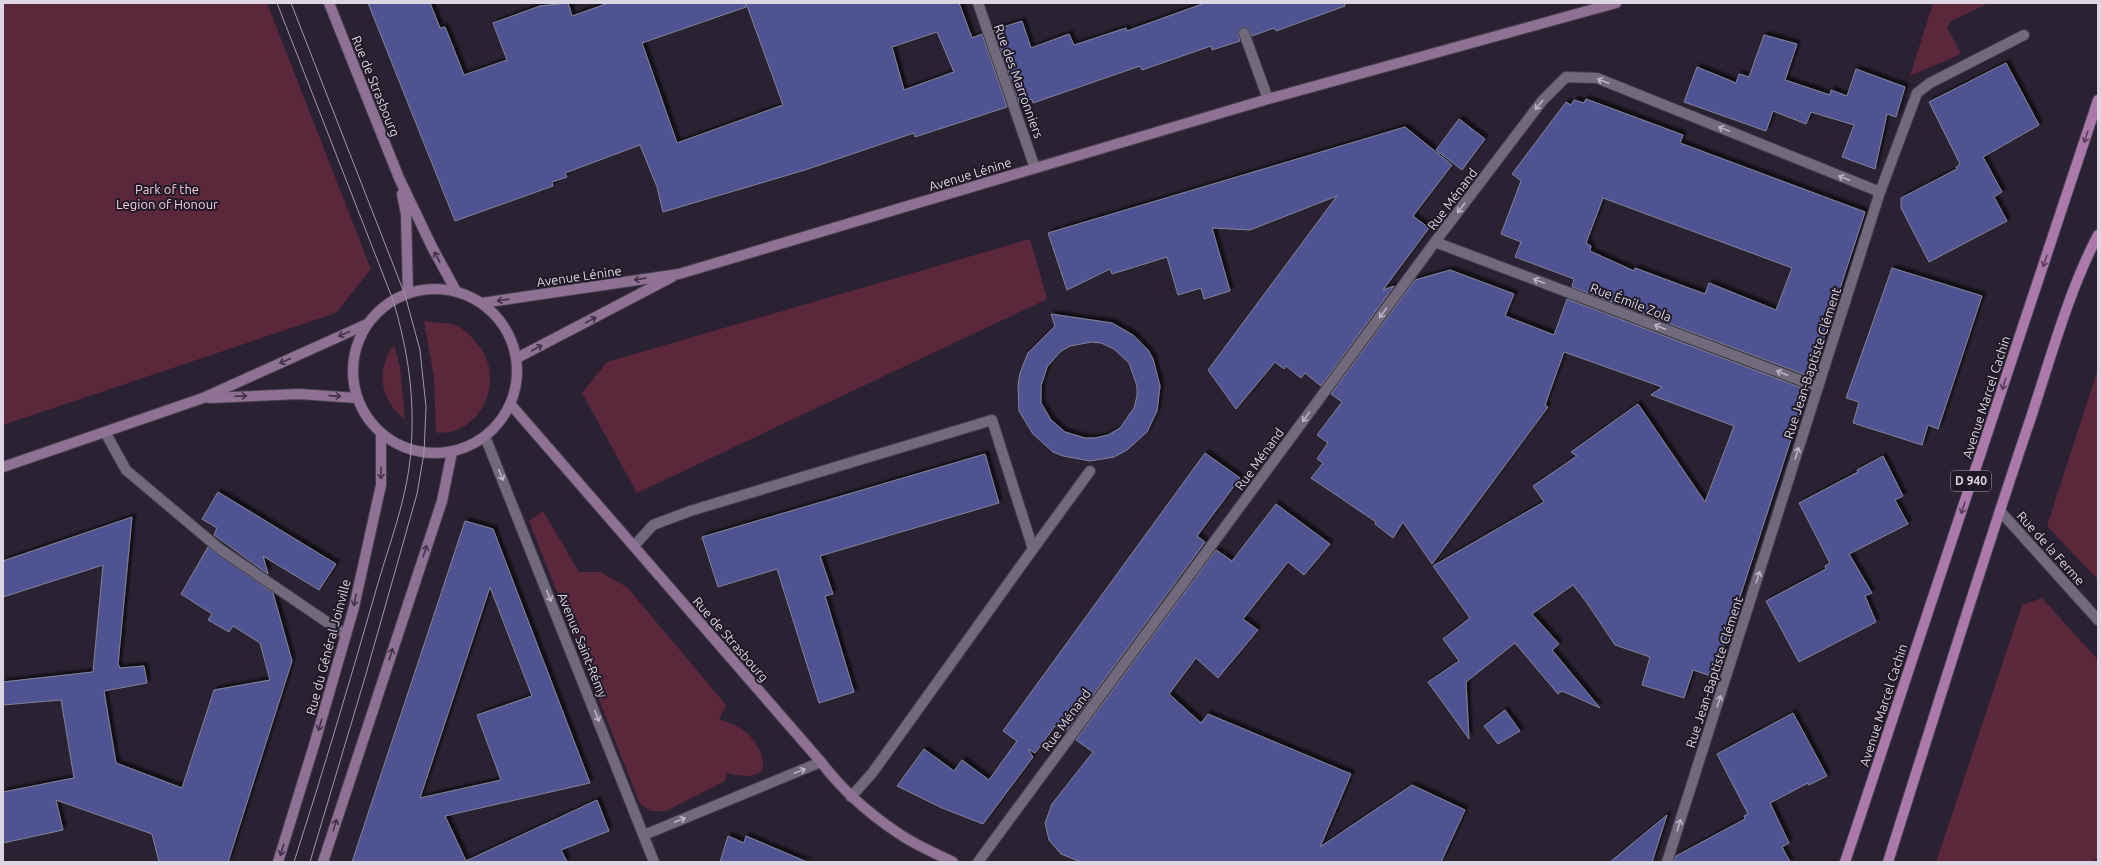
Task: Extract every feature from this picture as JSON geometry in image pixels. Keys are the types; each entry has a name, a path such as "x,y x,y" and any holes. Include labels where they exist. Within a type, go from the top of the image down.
{"main road":[{"name":"Rue de Strasbourg","path":"329,3 398,178 432,247 456,291"},
{"name":"Avenue Lénine","path":"482,303 679,274 1268,99 1616,3"},
{"name":"Avenue Marcel Cachin","path":"1845,862 2098,100"},
{"name":"Rue de Strasbourg","path":"398,178 406,214 408,293"},
{"name":"D 940","path":"1888,862 2000,511 2068,306 2090,250 2098,235"},
{"name":"Avenue Lénine","path":"517,358 679,274"},
{"path":"430,289 456,291 482,303 497,316 509,334 517,358 517,381 512,406 486,439 452,452 438,454 418,452 400,446 381,434 366,416 357,398 353,372 356,347 367,324 379,311 393,300 408,293 430,289"},
{"path":"3,467 202,398 367,324"},
{"path":"202,398 300,394 357,398"},
{"name":"Rue de Strasbourg","path":"512,406 851,797 899,834 953,862"},
{"name":"Rue du Général Joinville","path":"278,862 354,607 381,485 381,434"},
{"path":"323,862 442,501 452,452"}],"street":[{"name":"Rue des Marronniers","path":"978,3 1035,168"},
{"path":"1244,33 1268,99"},
{"name":"Rue Jean-Baptiste Clément","path":"1667,862 1880,192 1918,93 1930,83 2024,34"},
{"name":"Rue Ménand","path":"978,862 1435,242 1542,101 1566,77 1597,78 1880,192"},
{"name":"Rue Émile Zola","path":"1435,242 1818,386"},
{"path":"634,546 653,525 690,511 992,420 1032,549"},
{"path":"105,432 126,470 221,550 346,635"},
{"name":"Avenue Saint-Rémy","path":"486,439 654,862"},
{"path":"851,797 873,772 1032,549 1090,471"},
{"name":"Rue de la Ferme","path":"2000,511 2098,620"},
{"path":"644,835 821,762"}],"green space":[{"name":"Park of the Legion of Honour","path":"3,3 267,3 371,269 336,313 3,425"},
{"path":"1933,3 1989,3 1951,21 1947,27 1961,54 1910,76"},
{"path":"1030,239 1047,299 637,493 582,393 607,362"},
{"path":"424,321 451,324 461,328 476,342 484,354 489,366 489,392 484,405 477,416 467,425 452,432 436,433 434,378"},
{"path":"394,345 400,367 405,420 390,403 383,384 384,365"},
{"path":"2098,369 2098,580 2047,526"},
{"path":"543,511 579,572 600,572 627,587 726,705 719,719 739,727 746,732 757,745 763,765 757,774 746,776 727,773 725,781 666,811 651,811 640,804 529,521"},
{"path":"2042,598 2098,660 2098,859 2088,862 1936,862 2022,605"}],"building":[{"path":"368,3 430,3 440,28 445,27 464,75 507,60 493,23 540,6 568,3 572,16 609,3 746,3 959,3 972,38 982,34 1007,107 915,137 914,133 805,170 663,212 657,187 640,145 565,173 567,177 552,182 553,186 455,221","holes":["746,3 783,105 677,143 642,43 746,7","937,32 954,72 904,90 892,47"]},
{"path":"1205,3 1345,3 1345,6 1276,31 1274,28 1252,36 1248,28 1242,27 1238,32 1240,41 1212,50 1211,46 1142,70 1140,66 1033,103 1032,99 1019,103 994,30 1022,21 1031,48 1069,34 1074,45 1126,28 1127,31"},
{"path":"1764,35 1797,44 1785,80 1830,95 1831,90 1847,96 1856,69 1905,87 1896,117 1887,114 1875,169 1842,157 1854,125 1811,112 1806,124 1773,111 1766,131 1684,102 1697,67 1736,83 1739,74 1749,77"},
{"path":"2006,63 2039,125 1983,157 2002,192 1994,197 2007,221 1929,262 1901,208 1901,198 1957,169 1956,167 1960,164 1929,102"},
{"path":"1586,99 1683,135 1680,143 1865,212 1811,377 1572,287 1574,279 1515,257 1521,242 1501,234 1521,181 1512,174 1566,102 1571,105 1574,100 1584,103","holes":["1603,198 1792,268 1776,310 1709,283 1705,294 1635,268 1634,271 1590,251 1591,246 1586,243"]},
{"path":"1459,119 1485,139 1462,170 1436,150"},
{"path":"1405,127 1452,165 1413,216 1429,228 1383,290 1394,286 1321,386 1305,373 1301,378 1286,366 1284,369 1275,362 1236,409 1208,370 1337,196 1250,230 1212,228 1230,291 1204,299 1201,288 1178,295 1167,257 1112,274 1110,269 1067,290 1048,233"},
{"path":"1892,268 1982,296 1938,429 1928,425 1922,445 1853,423 1859,402 1846,398"},
{"path":"1450,270 1514,294 1505,316 1554,335 1567,299 1807,390 1714,677 1693,670 1684,698 1642,685 1650,657 1615,645 1573,585 1532,614 1559,644 1552,650 1600,708 1562,691 1558,694 1515,643 1466,682 1469,739 1428,682 1459,661 1443,639 1470,618 1433,566 1544,502 1533,486 1577,456 1571,452 1638,404 1705,502 1734,426 1651,395 1662,387 1564,352 1545,405 1548,407 1432,564 1403,522 1393,538 1375,524 1376,522 1311,478 1323,463 1317,459 1328,443 1317,435 1342,402 1331,394 1415,280"},
{"path":"1051,314 1112,323 1133,335 1148,350 1153,359 1160,386 1157,411 1147,432 1127,450 1114,457 1090,461 1063,456 1053,452 1033,434 1019,411 1018,385 1020,373 1028,353 1055,326","holes":["1092,342 1101,343 1114,349 1129,363 1137,386 1137,396 1134,408 1120,428 1108,435 1095,438 1085,438 1065,432 1051,420 1041,403 1041,386 1047,367 1060,352 1070,346"]},
{"path":"1205,453 1240,478 1197,536 1205,542 1065,733 1055,726 1035,753 1028,749 1033,757 983,824 942,808 897,786 924,749 954,771 962,760 989,780 1017,741 1003,731"},
{"path":"985,454 999,503 820,556 833,594 825,596 854,692 819,703 777,569 718,587 702,537"},
{"path":"1883,456 1903,496 1895,500 1908,524 1849,554 1872,593 1865,596 1876,622 1799,662 1766,601 1826,569 1825,566 1830,563 1799,503 1858,472 1857,470"},
{"path":"218,492 336,564 319,590 263,556 268,574 214,535 217,528 202,519"},
{"path":"1276,504 1330,544 1304,575 1288,562 1243,619 1258,630 1218,678 1196,658 1169,694 1201,723 1208,714 1351,774 1320,847 1412,785 1465,810 1441,862 1081,862 1061,854 1049,840 1045,823 1052,804 1093,752 1076,740 1216,550 1232,561"},
{"path":"132,517 118,664 120,668 144,666 147,683 104,691 116,763 182,788 214,690 270,680 260,643 233,626 229,632 208,620 212,614 181,594 208,547 273,593 292,661 228,862 159,862 152,834 56,800 63,830 3,843 3,792 74,778 61,700 3,705 3,682 93,672 103,565 3,597 3,561"},
{"path":"465,521 493,529 590,783 445,816 466,861 597,800 609,831 561,850 567,862 352,862","holes":["490,587 532,696 477,715 501,780 420,798"]},
{"path":"1505,710 1520,731 1498,744 1484,726"},
{"path":"1793,713 1827,776 1809,785 1808,783 1770,803 1789,843 1782,847 1790,862 1674,862 1676,856 1745,819 1744,816 1748,814 1717,754"},
{"path":"1667,815 1652,862 1610,862"},
{"path":"728,836 744,843 746,836 807,862 720,862"}],"tram line":[{"path":"277,3 393,300 403,337 409,374 412,411 411,449 402,503 294,862"},
{"path":"291,3 405,295 420,350 426,407 424,453 417,494 366,674 310,862"}]}
